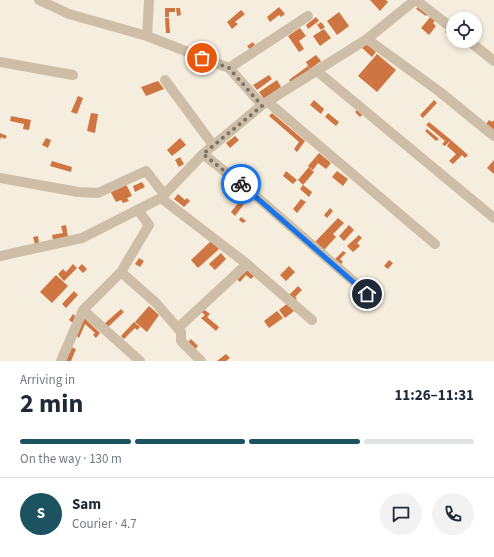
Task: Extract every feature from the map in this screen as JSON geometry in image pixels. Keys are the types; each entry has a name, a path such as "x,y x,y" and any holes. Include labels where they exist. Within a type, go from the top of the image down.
{"street":[{"path":"39,0 69,14 147,36 229,68 265,104 435,244"},
{"path":"147,36 149,0"},
{"path":"0,256 82,238 138,210 162,196 213,144 265,104 318,72 367,39 416,0 446,24"},
{"path":"229,68 308,16"},
{"path":"367,39 440,92 494,136"},
{"path":"478,48 494,61"},
{"path":"0,62 73,74"},
{"path":"318,72 494,218"},
{"path":"165,80 213,144"},
{"path":"203,154 258,198 367,294"},
{"path":"0,178 78,192 98,193 146,171 162,196 247,264 312,320"},
{"path":"61,361 83,310 121,272 150,225 138,210"},
{"path":"178,328 247,264"},
{"path":"121,272 156,303 181,332 181,341 201,361"},
{"path":"83,310 140,361"}],"building":[{"path":"370,0 386,0 388,2 380,11"},
{"path":"419,5 429,12 426,16 416,9"},
{"path":"279,7 285,14 281,17 279,15 270,22 267,17"},
{"path":"165,8 175,8 175,12 169,12 169,17 165,17"},
{"path":"176,8 180,8 181,15 177,16"},
{"path":"241,10 245,14 235,22 238,24 232,29 227,22"},
{"path":"339,12 349,26 337,35 327,21"},
{"path":"432,15 437,18 433,23 436,26 429,35 421,28"},
{"path":"316,17 319,21 308,29 306,25"},
{"path":"165,18 169,18 170,33 166,33"},
{"path":"321,22 325,27 321,30 317,25"},
{"path":"300,28 306,36 299,41 304,49 299,52 288,36"},
{"path":"324,29 331,38 320,46 313,36"},
{"path":"253,42 256,47 251,51 247,46"},
{"path":"365,42 376,52 372,57 361,47"},
{"path":"377,54 396,70 377,92 358,76"},
{"path":"316,55 321,61 310,69 306,62"},
{"path":"308,66 311,72 293,85 289,80"},
{"path":"269,75 272,79 257,90 253,85"},
{"path":"277,80 281,87 264,99 259,92"},
{"path":"158,81 164,89 146,96 141,87"},
{"path":"78,96 83,98 77,114 71,112"},
{"path":"314,100 324,109 321,114 310,105"},
{"path":"434,100 437,103 423,118 420,115"},
{"path":"358,109 363,114 360,117 355,112"},
{"path":"91,113 98,114 95,133 87,131"},
{"path":"272,113 305,141 297,152 294,149 299,142 269,116"},
{"path":"328,113 339,122 336,126 325,117"},
{"path":"11,116 31,120 29,130 23,129 24,124 10,121"},
{"path":"489,120 492,122 494,120 494,130 486,124"},
{"path":"429,122 451,140 445,146 442,144 445,141 426,125"},
{"path":"427,129 439,139 436,141 425,131"},
{"path":"0,133 7,136 5,139 1,137 0,140"},
{"path":"235,136 239,140 230,148 226,143"},
{"path":"46,138 51,140 48,148 42,145"},
{"path":"180,138 186,145 172,156 167,150"},
{"path":"451,140 468,155 465,158 462,155 453,164 449,161 456,154 447,146"},
{"path":"319,153 331,163 326,169 318,163 313,170 308,166"},
{"path":"180,157 184,164 179,167 175,160"},
{"path":"494,160 494,174 487,168"},
{"path":"52,161 72,167 71,172 50,166"},
{"path":"309,167 314,172 303,185 298,180"},
{"path":"286,171 297,180 293,184 283,176"},
{"path":"337,171 348,179 343,186 332,177"},
{"path":"142,182 145,187 135,192 133,186"},
{"path":"126,184 132,196 127,198 129,201 123,203 121,200 116,202 110,191"},
{"path":"303,185 312,192 309,197 300,189"},
{"path":"247,192 251,195 235,216 231,212"},
{"path":"178,194 185,200 187,198 190,201 184,207 174,199"},
{"path":"301,199 306,202 297,213 293,209"},
{"path":"330,208 333,211 327,218 324,215"},
{"path":"241,217 246,221 243,223 239,220"},
{"path":"338,218 344,223 333,234 336,237 324,250 315,242"},
{"path":"66,225 68,237 53,240 52,235 63,233 61,226"},
{"path":"349,225 354,230 344,241 339,236"},
{"path":"359,235 362,238 357,243 360,246 353,252 347,246"},
{"path":"38,236 39,243 35,244 33,237"},
{"path":"211,241 219,249 198,268 191,260"},
{"path":"343,251 346,253 340,259 343,262 340,265 334,260"},
{"path":"221,253 226,259 215,270 209,264"},
{"path":"139,258 144,261 140,267 135,264"},
{"path":"389,260 393,263 388,269 384,266"},
{"path":"73,264 77,268 64,281 58,274 63,269 66,272"},
{"path":"82,264 87,269 83,273 78,268"},
{"path":"289,266 295,272 286,281 280,275"},
{"path":"246,269 254,276 251,279 246,275 240,282 237,279"},
{"path":"56,275 68,286 52,303 40,292"},
{"path":"366,280 373,286 370,289 363,284"},
{"path":"298,286 302,290 295,297 297,298 294,302 288,296"},
{"path":"356,287 359,289 354,295 351,292"},
{"path":"74,291 78,295 66,308 62,304"},
{"path":"288,303 294,311 285,318 279,310"},
{"path":"149,306 159,315 147,332 135,322"},
{"path":"201,307 210,314 207,317 219,327 216,331 201,318 205,315 199,310"},
{"path":"121,309 124,312 107,328 104,324"},
{"path":"277,311 283,318 269,328 264,321"},
{"path":"73,314 77,318 73,323 69,320"},
{"path":"83,317 100,333 96,338 93,335 95,333 85,324 79,338 76,335"},
{"path":"134,322 140,327 137,330 135,328 124,339 121,336"},
{"path":"191,339 198,346 194,350 187,343"},
{"path":"71,347 76,349 71,361 65,361"},
{"path":"226,354 230,358 226,361 217,361"}],"way so far":[{"path":"202,58 229,68 262,106 213,144 203,154 241,184"}],"route":[{"path":"241,184 367,294"}]}
